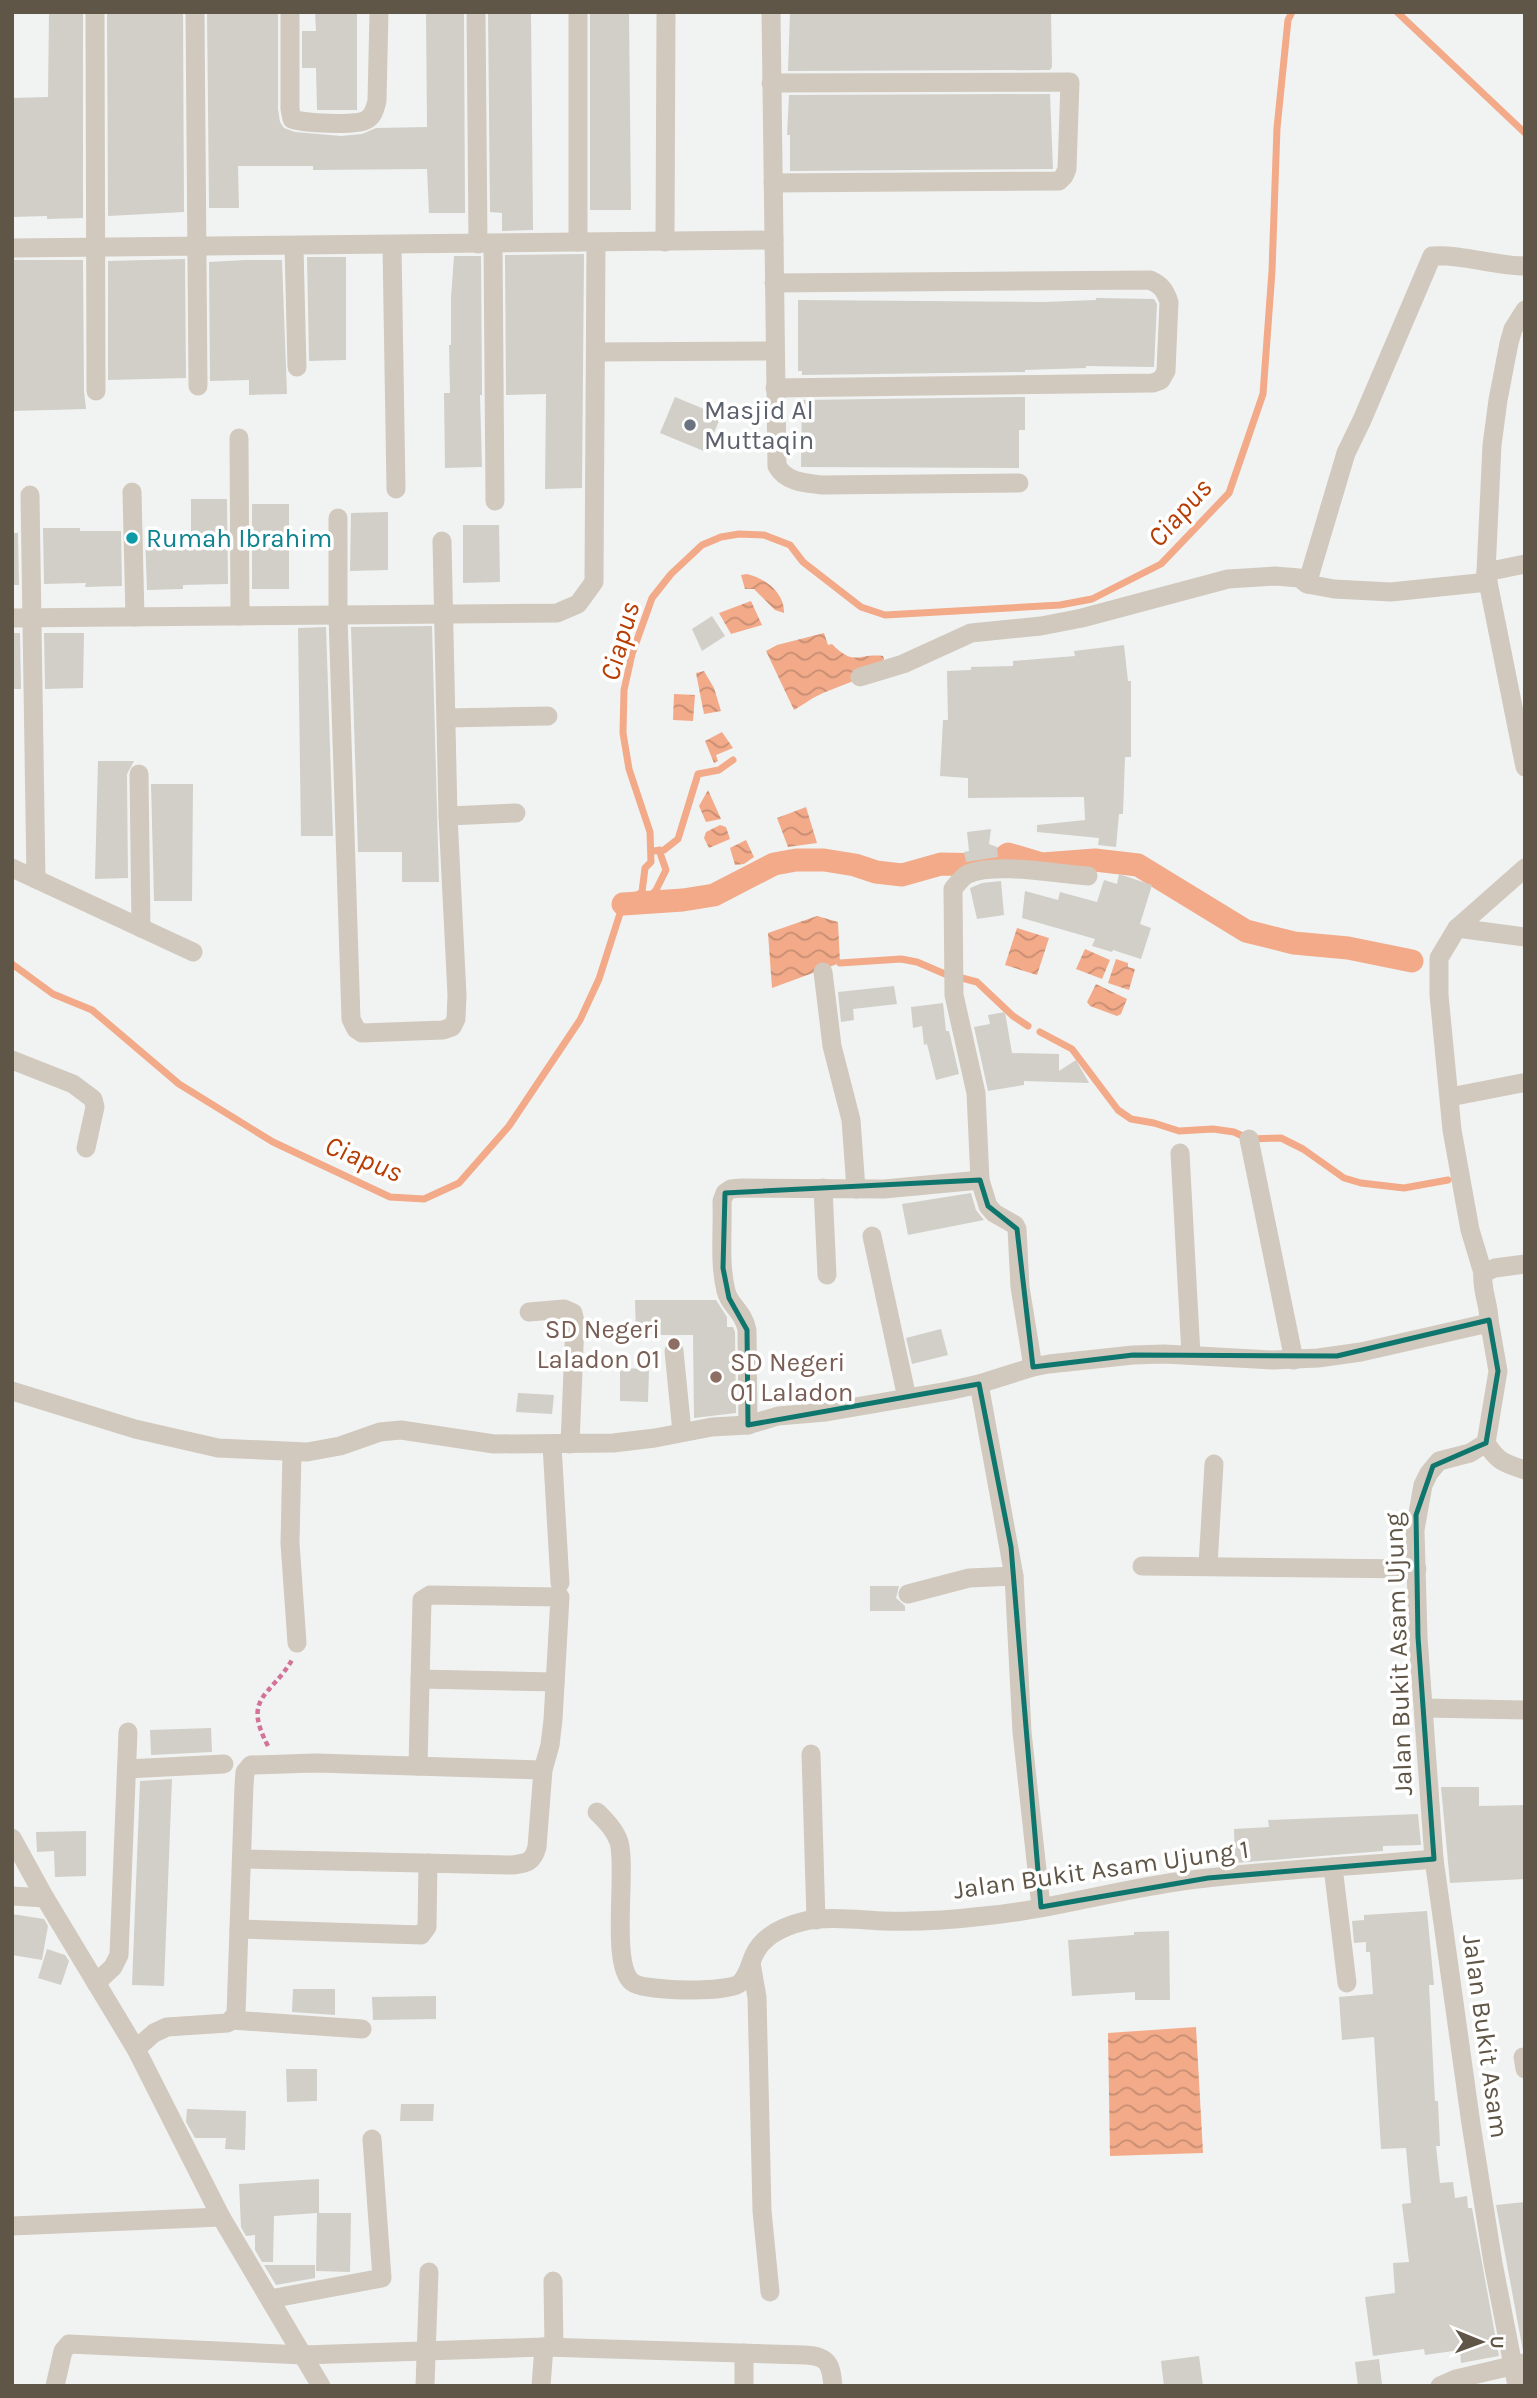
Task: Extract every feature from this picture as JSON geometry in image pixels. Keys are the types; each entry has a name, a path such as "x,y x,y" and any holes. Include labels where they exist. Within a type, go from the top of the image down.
{"street":[{"path":"95,12 96,391"},
{"path":"195,12 198,386"},
{"path":"290,12 292,119 309,123 356,123 366,120 374,113 377,101 379,12"},
{"path":"476,12 495,500"},
{"path":"22,618 557,613 578,604 594,582 596,352 587,242 578,12"},
{"path":"665,242 666,12"},
{"path":"771,12 777,466 782,475 793,480 822,485 1019,483"},
{"path":"771,83 1070,82 1067,169 1059,181 773,183"},
{"path":"12,248 774,240"},
{"path":"392,246 396,489"},
{"path":"294,247 297,367"},
{"path":"1307,584 1346,453 1432,256 1447,255 1506,266 1525,266"},
{"path":"774,283 1150,281 1166,291 1169,302 1166,371 1161,380 1153,383 775,388"},
{"path":"1525,310 1513,329 1498,400 1492,445 1487,577 1525,767"},
{"path":"596,352 775,351"},
{"path":"239,438 240,617"},
{"path":"132,492 135,617"},
{"path":"30,495 22,618 36,879"},
{"path":"338,519 338,616 351,1019 356,1029 362,1033 443,1030 455,1023 458,1007 448,816 442,541"},
{"path":"860,677 903,664 971,633 1027,628 1069,620 1228,579 1275,576 1299,578 1307,584 1334,589 1391,592 1487,577 1525,564"},
{"path":"447,718 548,716"},
{"path":"139,774 141,928"},
{"path":"448,816 516,813"},
{"path":"12,867 193,953"},
{"path":"1525,868 1457,928 1439,958 1439,995 1452,1130 1470,1230 1483,1273 1483,1287 1498,1371 1486,1443 1503,1463 1525,1470"},
{"path":"1033,1367 1020,1287 1017,1229 1015,1224 994,1213 988,1206 980,1180 976,1093 954,995 953,889 965,875 980,870 1007,869 1088,876"},
{"path":"1457,928 1525,937"},
{"path":"823,972 832,1046 851,1120 856,1189"},
{"path":"12,1060 73,1084 93,1099 95,1107 86,1148"},
{"path":"1450,1097 1522,1083"},
{"path":"1249,1139 1294,1360"},
{"path":"1180,1153 1191,1355"},
{"path":"748,1425 747,1330 744,1318 726,1290 722,1201 725,1193 731,1189 764,1187 907,1188 980,1180"},
{"path":"823,1188 827,1275"},
{"path":"872,1236 907,1398"},
{"path":"1483,1273 1494,1268 1525,1264"},
{"path":"529,1312 564,1309 573,1312 575,1322 561,1444 560,1583"},
{"path":"12,1391 188,1443 218,1448 292,1452 326,1450 380,1432 401,1430 482,1443 636,1441 712,1427 748,1425 778,1416 827,1412 907,1398 979,1384 1033,1367 1133,1355 1294,1360 1337,1356 1472,1328 1489,1320"},
{"path":"674,1352 682,1432"},
{"path":"979,1384 1011,1547 1022,1732 1041,1907"},
{"name":"Jalan Bukit Asam Ujung","path":"1434,1859 1418,1637 1416,1515 1429,1473 1439,1461 1470,1453 1486,1443"},
{"path":"292,1452 290,1543 297,1643"},
{"path":"1208,1565 1213,1464"},
{"path":"1142,1566 1417,1569"},
{"path":"908,1594 969,1578 1014,1576"},
{"path":"243,1859 513,1866 528,1863 534,1858 537,1847 543,1770 550,1745 560,1597 430,1595 422,1600 418,1766"},
{"path":"420,1679 555,1682"},
{"path":"1425,1708 1525,1710"},
{"path":"96,1983 113,1967 119,1955 128,1732"},
{"path":"811,1754 816,1920"},
{"path":"127,1769 224,1764"},
{"path":"136,2049 160,2029 228,2023 236,2014 245,1772 251,1765 543,1770"},
{"name":"Jalan Bukit Asam Ujung 1","path":"597,1812 613,1829 619,1842 622,1948 627,1976 632,1982 647,1988 727,1989 740,1983 765,1938 806,1921 981,1917 1208,1878 1434,1859"},
{"path":"12,1838 136,2049 221,2217 321,2386"},
{"name":"Jalan Bukit Asam","path":"1434,1859 1493,2263 1519,2364 1517,2386"},
{"path":"239,1929 421,1935 427,1927 428,1863"},
{"path":"1333,1867 1347,1983"},
{"path":"12,1896 45,1898"},
{"path":"751,1963 757,2005 762,2211 770,2292"},
{"path":"231,2020 362,2029"},
{"path":"1525,2057 1525,2069"},
{"path":"270,2299 382,2278 372,2140"},
{"path":"12,2226 221,2217"},
{"path":"425,2386 429,2272"},
{"path":"541,2386 549,2347 553,2281"},
{"path":"55,2386 63,2351 69,2344 303,2355 549,2347 815,2356 828,2362 833,2386"},
{"path":"744,2353 744,2386"},
{"path":"1440,2386 1456,2379 1519,2364"}],"path":[{"path":"270,1764 269,1748 256,1722 257,1714 265,1694 296,1652 297,1643"}],"highlighted area":[{"path":"980,1180 988,1206 1017,1229 1033,1367 1133,1355 1337,1356 1489,1320 1498,1371 1486,1443 1433,1466 1416,1515 1418,1637 1434,1859 1208,1878 1041,1907 1011,1547 979,1384 748,1425 747,1330 729,1298 723,1268 725,1193"}],"water":[{"path":"747,574 761,579 773,588 781,599 784,613 775,610 754,589 745,589 741,575"},
{"path":"751,601 762,625 731,634 719,613"},
{"path":"824,633 828,645 832,644 846,655 857,658 883,656 884,659 863,677 816,697 794,710 766,651 777,645"},
{"path":"704,671 714,688 721,711 704,714 696,673"},
{"path":"674,694 695,695 693,721 673,720"},
{"path":"722,732 733,748 716,755 718,761 714,763 705,741"},
{"path":"708,790 721,819 706,822 699,806"},
{"path":"806,807 817,843 788,847 777,818"},
{"path":"720,825 726,827 730,839 709,848 704,838 706,832"},
{"path":"746,840 754,857 744,864 735,865 730,848"},
{"path":"817,916 838,922 840,963 772,988 768,933"},
{"path":"1017,928 1049,938 1037,975 1005,965"},
{"path":"1085,949 1110,960 1102,979 1076,969"},
{"path":"1116,959 1135,969 1129,990 1108,983"},
{"path":"1096,984 1127,999 1121,1014 1117,1016 1090,1006 1087,1002"},
{"path":"1196,2027 1203,2153 1110,2156 1108,2033"}],"building":[{"path":"49,12 83,12 83,218 12,217 12,98 48,97"},
{"path":"107,12 183,12 184,212 108,216"},
{"path":"207,12 278,12 280,122 284,128 295,132 341,136 362,134 376,128 427,127 426,12 464,12 465,213 429,213 427,169 313,170 313,166 238,166 239,208 209,208"},
{"path":"315,12 357,12 357,110 317,110 316,68 302,68 302,31 316,31"},
{"path":"488,12 531,12 533,230 502,231 502,213 490,212"},
{"path":"590,12 629,12 631,210 590,210"},
{"path":"790,12 1051,12 1052,67 1050,70 788,71"},
{"path":"1050,94 1053,169 790,171 790,135 787,135 789,95"},
{"path":"584,254 582,488 545,489 546,394 506,395 505,255"},
{"path":"454,256 481,256 482,467 445,468 444,393 450,393 449,345"},
{"path":"307,257 346,257 346,360 309,361"},
{"path":"185,259 186,378 108,380 108,261"},
{"path":"12,260 83,260 86,409 12,411"},
{"path":"282,260 287,394 249,395 249,380 210,381 209,262"},
{"path":"1096,298 1154,299 1157,304 1154,367 1086,366 1025,372 802,375 802,371 798,371 798,300 1044,302"},
{"name":"Masjid Al Muttaqin","path":"675,397 721,416 706,452 660,433"},
{"path":"1025,397 1025,430 1019,430 1019,468 801,467 802,400"},
{"path":"191,499 227,499 228,584 183,585 183,589 147,590 145,534 191,533"},
{"path":"252,504 289,504 289,589 252,589"},
{"path":"388,512 388,570 350,571 351,513"},
{"path":"463,525 499,525 500,582 463,583"},
{"path":"43,528 121,531 122,586 44,584"},
{"path":"12,533 18,533 19,585 12,585"},
{"path":"712,616 725,636 702,651 692,629"},
{"path":"432,626 439,882 402,882 402,852 358,852 351,627"},
{"path":"326,627 333,836 301,836 298,628"},
{"path":"12,633 20,633 21,689 12,689"},
{"path":"44,633 84,633 83,688 45,689"},
{"path":"1124,645 1128,681 1131,681 1131,757 1125,757 1123,814 1119,814 1116,847 1098,845 1099,838 1037,832 1037,825 1085,820 1084,797 968,798 968,778 940,776 943,720 948,720 947,671 971,670 971,667 1013,666 1013,661 1075,656 1074,651"},
{"path":"98,761 134,761 127,774 128,878 95,879"},
{"path":"151,784 193,784 192,901 154,901"},
{"path":"991,829 989,844 997,847 998,857 966,862 964,852 969,851 967,832"},
{"path":"1119,874 1152,885 1140,924 1151,928 1141,959 1092,946 1095,939 1022,918 1025,891 1058,900 1060,892 1097,902 1104,880 1117,884"},
{"path":"1001,881 1004,915 977,919 970,888 982,883"},
{"path":"894,986 897,1004 853,1009 854,1020 841,1022 838,992"},
{"path":"943,1003 946,1031 949,1031 959,1074 936,1080 927,1044 924,1045 922,1026 913,1028 911,1007"},
{"path":"1005,1012 1012,1053 1059,1054 1059,1071 1076,1060 1089,1083 1024,1081 1024,1085 988,1091 974,1027 990,1024 988,1015"},
{"path":"971,1193 976,1210 984,1220 908,1235 902,1204"},
{"name":"SD Negeri 01 Laladon","path":"635,1300 716,1300 727,1317 727,1327 733,1327 735,1332 736,1413 694,1418 693,1335 636,1335"},
{"path":"941,1329 948,1355 912,1364 906,1338"},
{"path":"620,1368 649,1369 648,1402 620,1401"},
{"path":"518,1393 554,1395 552,1414 516,1412"},
{"path":"870,1586 899,1586 896,1598 905,1606 905,1611 870,1611"},
{"path":"211,1728 212,1752 151,1755 150,1730"},
{"path":"172,1779 164,1986 132,1985 140,1781"},
{"path":"1441,1787 1479,1787 1479,1806 1525,1805 1525,1879 1450,1883"},
{"path":"1418,1814 1421,1845 1383,1846 1383,1851 1235,1863 1234,1829 1269,1827 1268,1820"},
{"path":"86,1831 86,1876 55,1877 54,1851 37,1852 36,1832"},
{"path":"1427,1911 1434,1985 1429,1985 1435,2101 1438,2101 1440,2146 1436,2146 1440,2183 1453,2182 1455,2198 1467,2196 1468,2208 1472,2208 1499,2356 1461,2363 1460,2350 1425,2355 1424,2349 1373,2356 1365,2297 1395,2293 1393,2263 1409,2262 1402,2204 1411,2203 1406,2148 1381,2149 1374,2037 1342,2040 1339,1997 1373,1994 1370,1952 1366,1952 1366,1942 1354,1943 1352,1921 1364,1920 1364,1915"},
{"path":"12,1914 44,1919 48,1926 42,1960 12,1955"},
{"path":"1169,1931 1170,2000 1135,2000 1135,1992 1072,1996 1068,1940 1134,1935 1134,1932"},
{"path":"47,1949 65,1955 69,1961 61,1985 38,1978"},
{"path":"293,1989 335,1989 335,2015 292,2012"},
{"path":"436,1996 436,2019 373,2020 372,1997"},
{"path":"286,2069 317,2069 317,2101 287,2102"},
{"path":"401,2104 434,2104 433,2121 400,2121"},
{"path":"187,2109 246,2111 245,2150 225,2149 226,2138 195,2138 186,2122"},
{"path":"319,2179 319,2213 351,2213 350,2272 316,2271 317,2213 274,2216 273,2262 262,2262 255,2250 255,2235 246,2236 241,2227 239,2184"},
{"path":"1525,2202 1525,2351 1523,2351 1496,2205"},
{"path":"264,2265 315,2265 315,2278 276,2285"},
{"path":"1199,2356 1203,2386 1164,2386 1161,2361"},
{"path":"1379,2359 1382,2385 1358,2386 1355,2362"}],"waterway":[{"name":"Ciapus","path":"12,964 53,994 92,1010 179,1084 273,1142 390,1197 424,1199 459,1183 509,1126 580,1020 599,979 623,904 642,892 645,868 651,862 650,832 629,769 623,733 624,690 632,654 652,598 671,574 702,545 721,537 739,534 764,535 790,545 803,562 861,607 885,615 1060,605 1092,599 1161,564 1229,493 1263,394 1272,271 1277,128 1288,20 1292,12"},
{"name":"Ciapus","path":"1397,12 1525,133"},
{"path":"652,851 664,850 678,839 698,774 719,770 733,760"},
{"path":"645,902 656,890 666,870 659,850"},
{"path":"623,904 714,895 774,864 796,860 824,860 902,875 941,864 994,865 1008,854 1042,864 1095,860 1138,865 1246,931 1294,943 1348,948 1412,961"},
{"path":"840,963 901,959 917,962 945,974"},
{"path":"958,977 977,982 1013,1016 1028,1026"},
{"path":"1040,1032 1072,1049 1118,1110 1131,1119 1179,1131 1213,1129 1234,1132 1249,1139 1281,1138 1303,1149 1344,1178 1361,1183 1404,1188 1448,1180"}],"place":[{"name":"Masjid Al Muttaqin","path":"690,425"},
{"name":"Rumah Ibrahim","path":"132,538"},
{"name":"SD Negeri Laladon 01","path":"674,1344"},
{"name":"SD Negeri 01 Laladon","path":"716,1377"}]}
